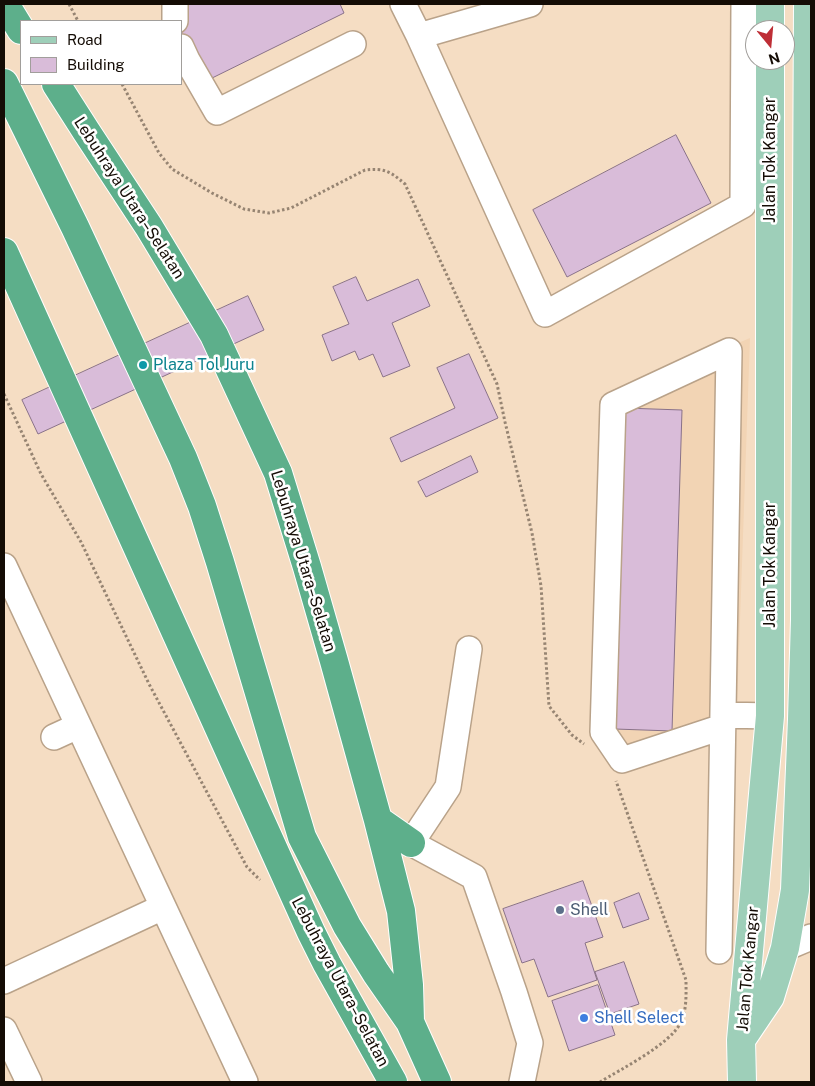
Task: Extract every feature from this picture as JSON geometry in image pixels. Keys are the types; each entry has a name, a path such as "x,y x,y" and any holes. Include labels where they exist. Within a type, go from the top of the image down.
{"highway":[{"path":"5,4 20,28"},
{"path":"4,83 79,236 183,458 199,498 302,837 347,926 410,1022"},
{"name":"Lebuhraya Utara–Selatan","path":"57,85 149,227 214,335 278,473 310,576 378,820 401,911 409,985 410,1022 437,1082"},
{"name":"Lebuhraya Utara–Selatan","path":"4,252 311,932 393,1082"},
{"path":"378,820 411,843"}],"main road":[{"path":"770,4 770,20"},
{"name":"Jalan Tok Kangar","path":"742,1040 770,997 784,948 795,890 807,719 810,156 808,4"},
{"name":"Jalan Tok Kangar","path":"742,1040 770,716 770,70"},
{"path":"742,1040 742,1082"}],"street":[{"path":"174,20 175,4"},
{"path":"403,4 545,314 743,205 744,4"},
{"path":"419,36 530,4"},
{"path":"182,49 217,112 353,44"},
{"name":"Jalan Tok Kangar","path":"719,951 729,351 613,406 603,732 622,760 722,721"},
{"path":"4,566 244,1082"},
{"path":"469,648 448,787 411,843 474,877 530,1043 522,1082"},
{"path":"722,721 770,716"},
{"path":"54,737 78,726"},
{"path":"4,981 163,906"},
{"path":"784,948 811,937"},
{"path":"4,1030 29,1082"}],"path":[{"path":"69,4 77,20"},
{"path":"123,85 159,153 172,169 212,193 244,209 270,213 291,208 365,170 378,169 393,174 405,184 497,384 532,533 541,586 549,706 572,735 587,747"},
{"path":"4,394 41,474 80,542 149,684 247,867 260,880"},
{"path":"600,1082 665,1041 680,1023 686,1002 686,980 614,774"}],"shaded area":[{"path":"750,338 736,733 618,767 593,729 599,402"}],"building":[{"path":"184,4 340,4 344,13 204,82 182,34"},
{"path":"676,135 711,203 567,277 533,210"},
{"path":"356,277 367,301 418,279 430,306 392,323 410,366 383,377 373,354 359,360 355,351 332,361 322,335 349,324 333,287"},
{"name":"Plaza Tol Juru","path":"248,296 264,330 38,434 22,400"},
{"path":"469,354 498,418 401,462 390,438 455,408 437,368"},
{"path":"624,408 682,410 672,731 615,729"},
{"path":"471,456 478,472 426,497 418,482"},
{"path":"583,881 603,937 585,943 597,980 548,997 534,959 522,963 503,909"},
{"path":"639,893 649,919 623,928 614,903"},
{"path":"624,962 639,1004 610,1014 595,972"},
{"name":"Shell Select","path":"598,985 615,1035 569,1051 552,1001"}],"place":[{"name":"Plaza Tol Juru","path":"143,365"},
{"name":"Shell","path":"560,910"},
{"name":"Shell Select","path":"584,1018"}]}
